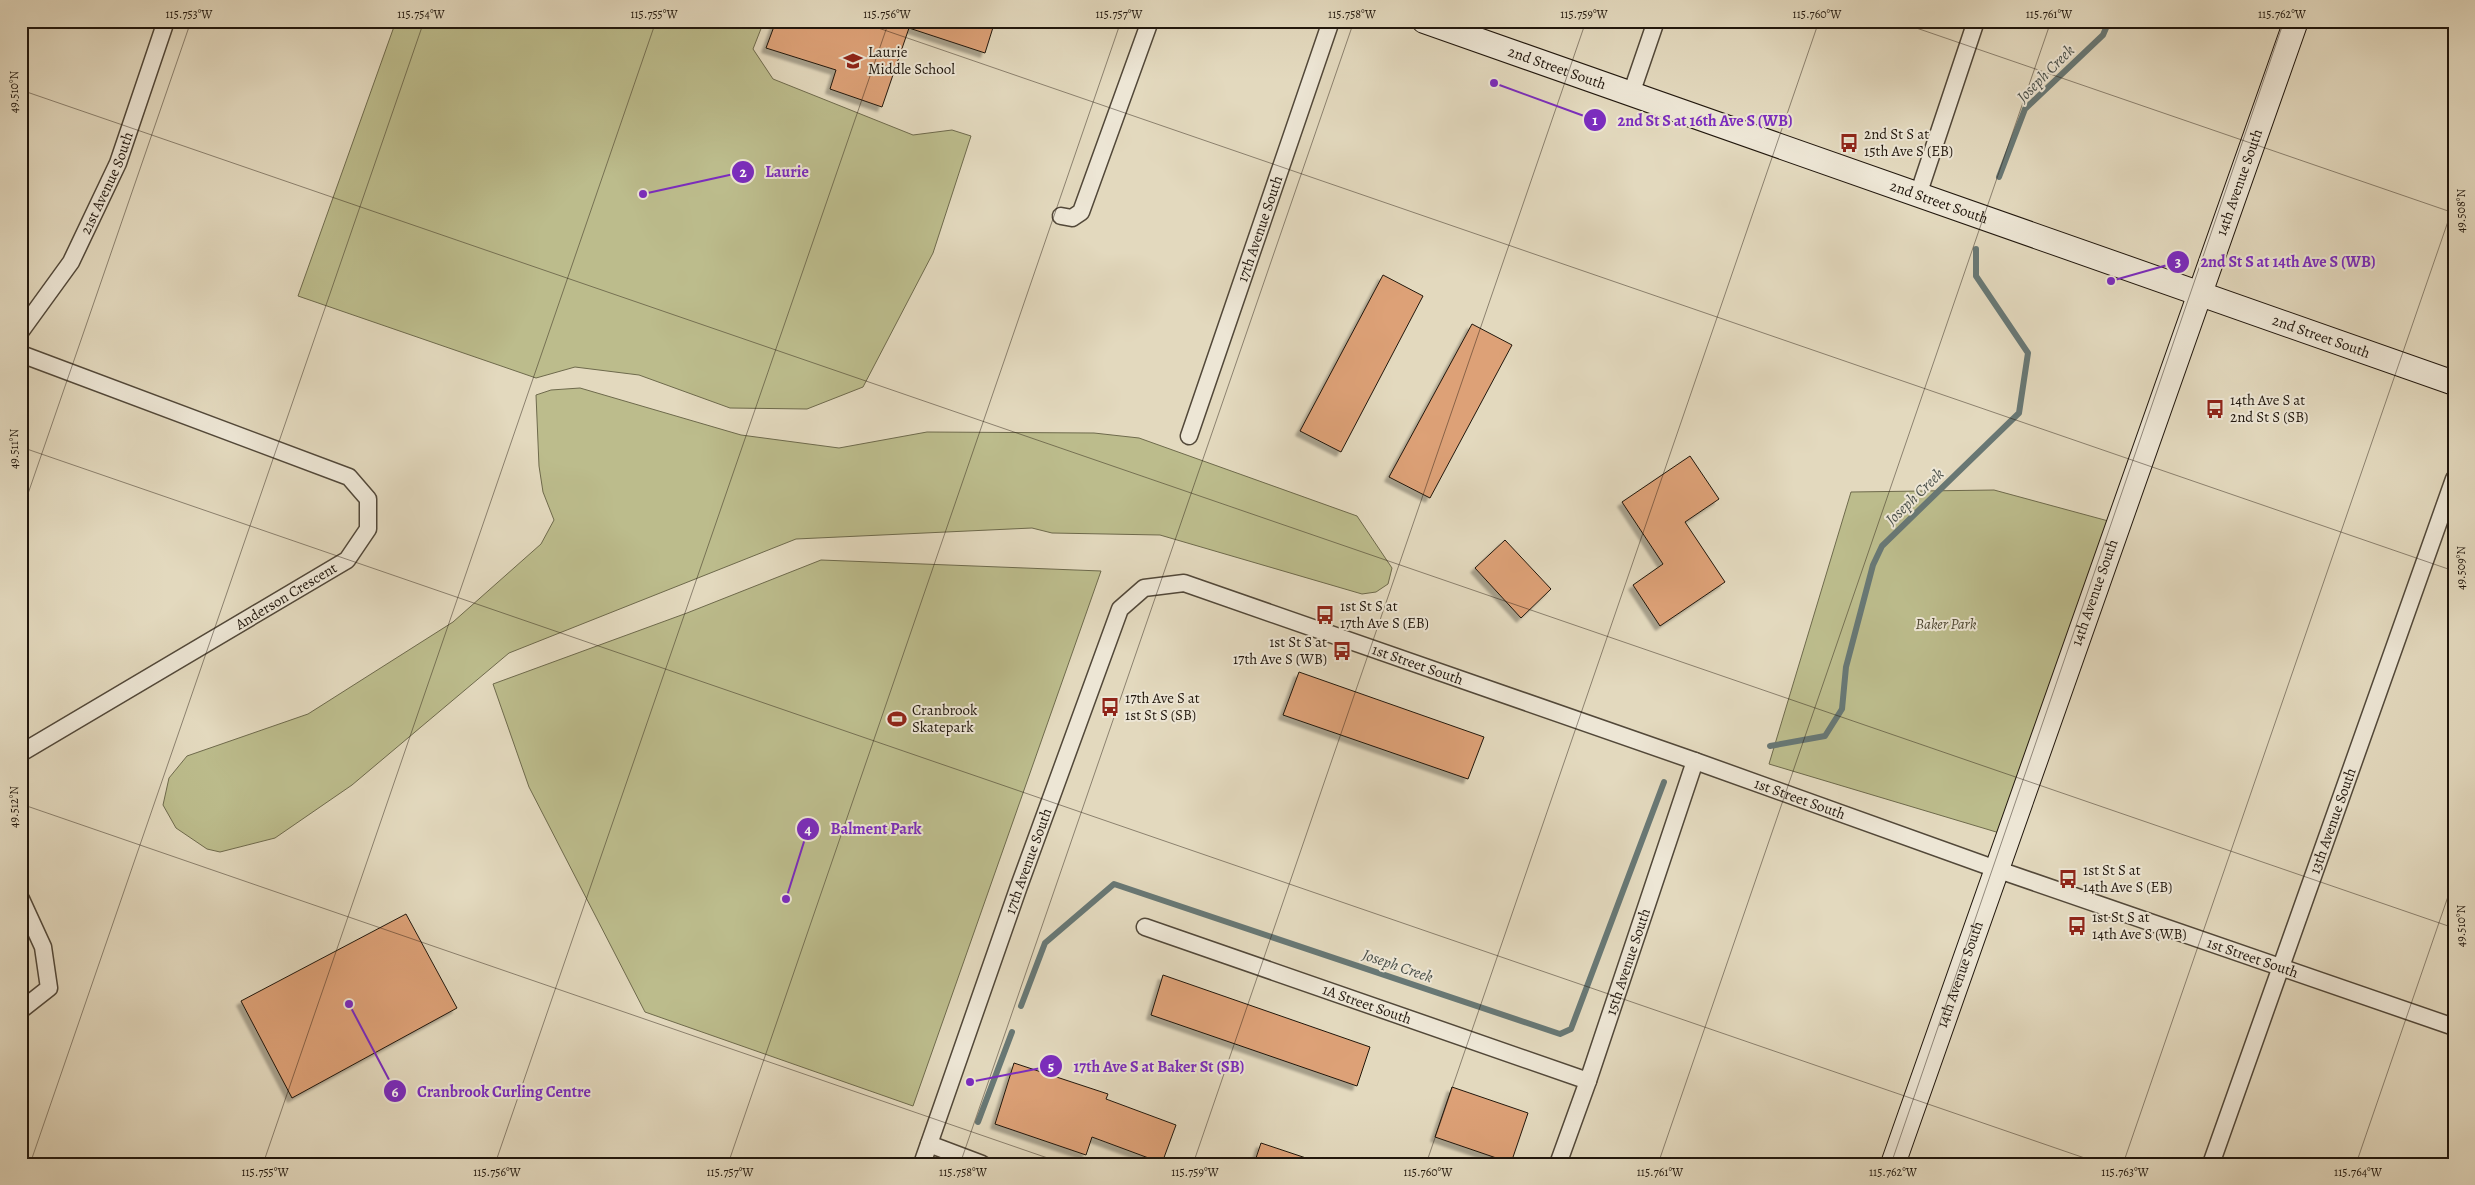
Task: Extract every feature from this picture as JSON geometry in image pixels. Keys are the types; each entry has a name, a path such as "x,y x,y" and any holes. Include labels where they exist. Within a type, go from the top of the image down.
{"street":[{"name":"21st Avenue South","path":"21,331 71,262 118,163 166,21"},
{"path":"1061,216 1072,218 1081,212 1150,21"},
{"name":"17th Avenue South","path":"1189,436 1331,21"},
{"name":"2nd Street South","path":"1424,21 2200,295 2454,382"},
{"path":"1631,94 1656,21"},
{"path":"1918,195 1976,21"},
{"name":"14th Avenue South","path":"1892,1164 2296,21"},
{"name":"Anderson Crescent","path":"21,354 349,477 368,499 368,529 347,560 21,753"},
{"name":"13th Avenue South","path":"2211,1164 2454,479"},
{"name":"1st Street South","path":"1144,588 1184,583 1695,761 1996,869 2454,1027"},
{"name":"17th Avenue South","path":"922,1164 1019,886 1120,609 1144,588"},
{"name":"15th Avenue South","path":"1558,1164 1588,1081 1695,761"},
{"path":"21,899 43,947 49,988 21,1010"},
{"name":"1A Street South","path":"1146,927 1588,1081"},
{"path":"929,1144 982,1164"}],"green space":[{"path":"396,21 764,21 753,49 773,79 913,135 952,130 971,136 933,253 863,387 807,409 730,408 639,375 575,367 536,378 298,296"},
{"path":"580,388 741,435 839,448 927,432 1094,433 1139,438 1357,516 1392,568 1388,584 1376,592 1362,594 1160,535 1052,533 1032,528 796,539 509,653 352,785 275,838 220,852 207,849 176,828 163,805 169,778 187,756 308,714 453,622 541,544 554,520 543,492 539,466 536,395 551,390"},
{"name":"Baker Park","path":"1994,490 2112,522 2013,837 1769,764 1851,492"},
{"path":"821,560 1101,571 913,1106 645,1012 529,787 493,684 687,613"}],"building":[{"name":"Laurie Middle School","path":"776,21 995,21 985,53 909,28 882,107 830,89 836,70 766,48"},
{"path":"1383,275 1423,296 1341,452 1300,431"},
{"path":"1472,324 1512,345 1430,498 1389,477"},
{"path":"1690,456 1719,499 1685,522 1725,582 1660,626 1633,585 1663,564 1622,502"},
{"path":"1505,540 1551,589 1521,618 1475,568"},
{"path":"1299,672 1484,737 1468,779 1283,715"},
{"path":"406,914 457,1008 292,1098 241,1001"},
{"path":"1163,975 1370,1047 1357,1086 1151,1015"},
{"path":"1014,1063 1108,1094 1106,1099 1176,1125 1162,1163 1092,1137 1086,1155 995,1124"},
{"path":"1452,1087 1528,1113 1511,1163 1435,1137"},
{"path":"1261,1143 1315,1161 1314,1164 1254,1164"}],"waterway":[{"name":"Joseph Creek","path":"1999,177 2025,109 2103,35 2109,21"},
{"name":"Joseph Creek","path":"1770,746 1825,736 1842,709 1846,667 1873,565 1882,546 2019,413 2028,353 1976,276 1976,249"},
{"name":"Joseph Creek","path":"1021,1006 1045,943 1114,884 1560,1034 1571,1029 1664,782"},
{"name":"Joseph Creek","path":"978,1122 1012,1032"}],"place":[{"name":"Laurie Middle School","path":"853,61"},
{"name":"2nd St S at 16th Ave S (WB)","path":"1494,83"},
{"name":"2nd St S at 15th Ave S (EB)","path":"1849,143"},
{"name":"Laurie","path":"643,194"},
{"name":"2nd St S at 14th Ave S (WB)","path":"2111,281"},
{"name":"14th Ave S at 2nd St S (SB)","path":"2215,409"},
{"name":"1st St S at 17th Ave S (EB)","path":"1325,615"},
{"name":"1st St S at 17th Ave S (WB)","path":"1342,651"},
{"name":"17th Ave S at 1st St S (SB)","path":"1110,707"},
{"name":"Cranbrook Skatepark","path":"897,719"},
{"name":"1st St S at 14th Ave S (EB)","path":"2068,879"},
{"name":"Balment Park","path":"786,899"},
{"name":"1st St S at 14th Ave S (WB)","path":"2077,926"},
{"name":"Cranbrook Curling Centre","path":"349,1004"},
{"name":"17th Ave S at Baker St (SB)","path":"970,1082"}]}
